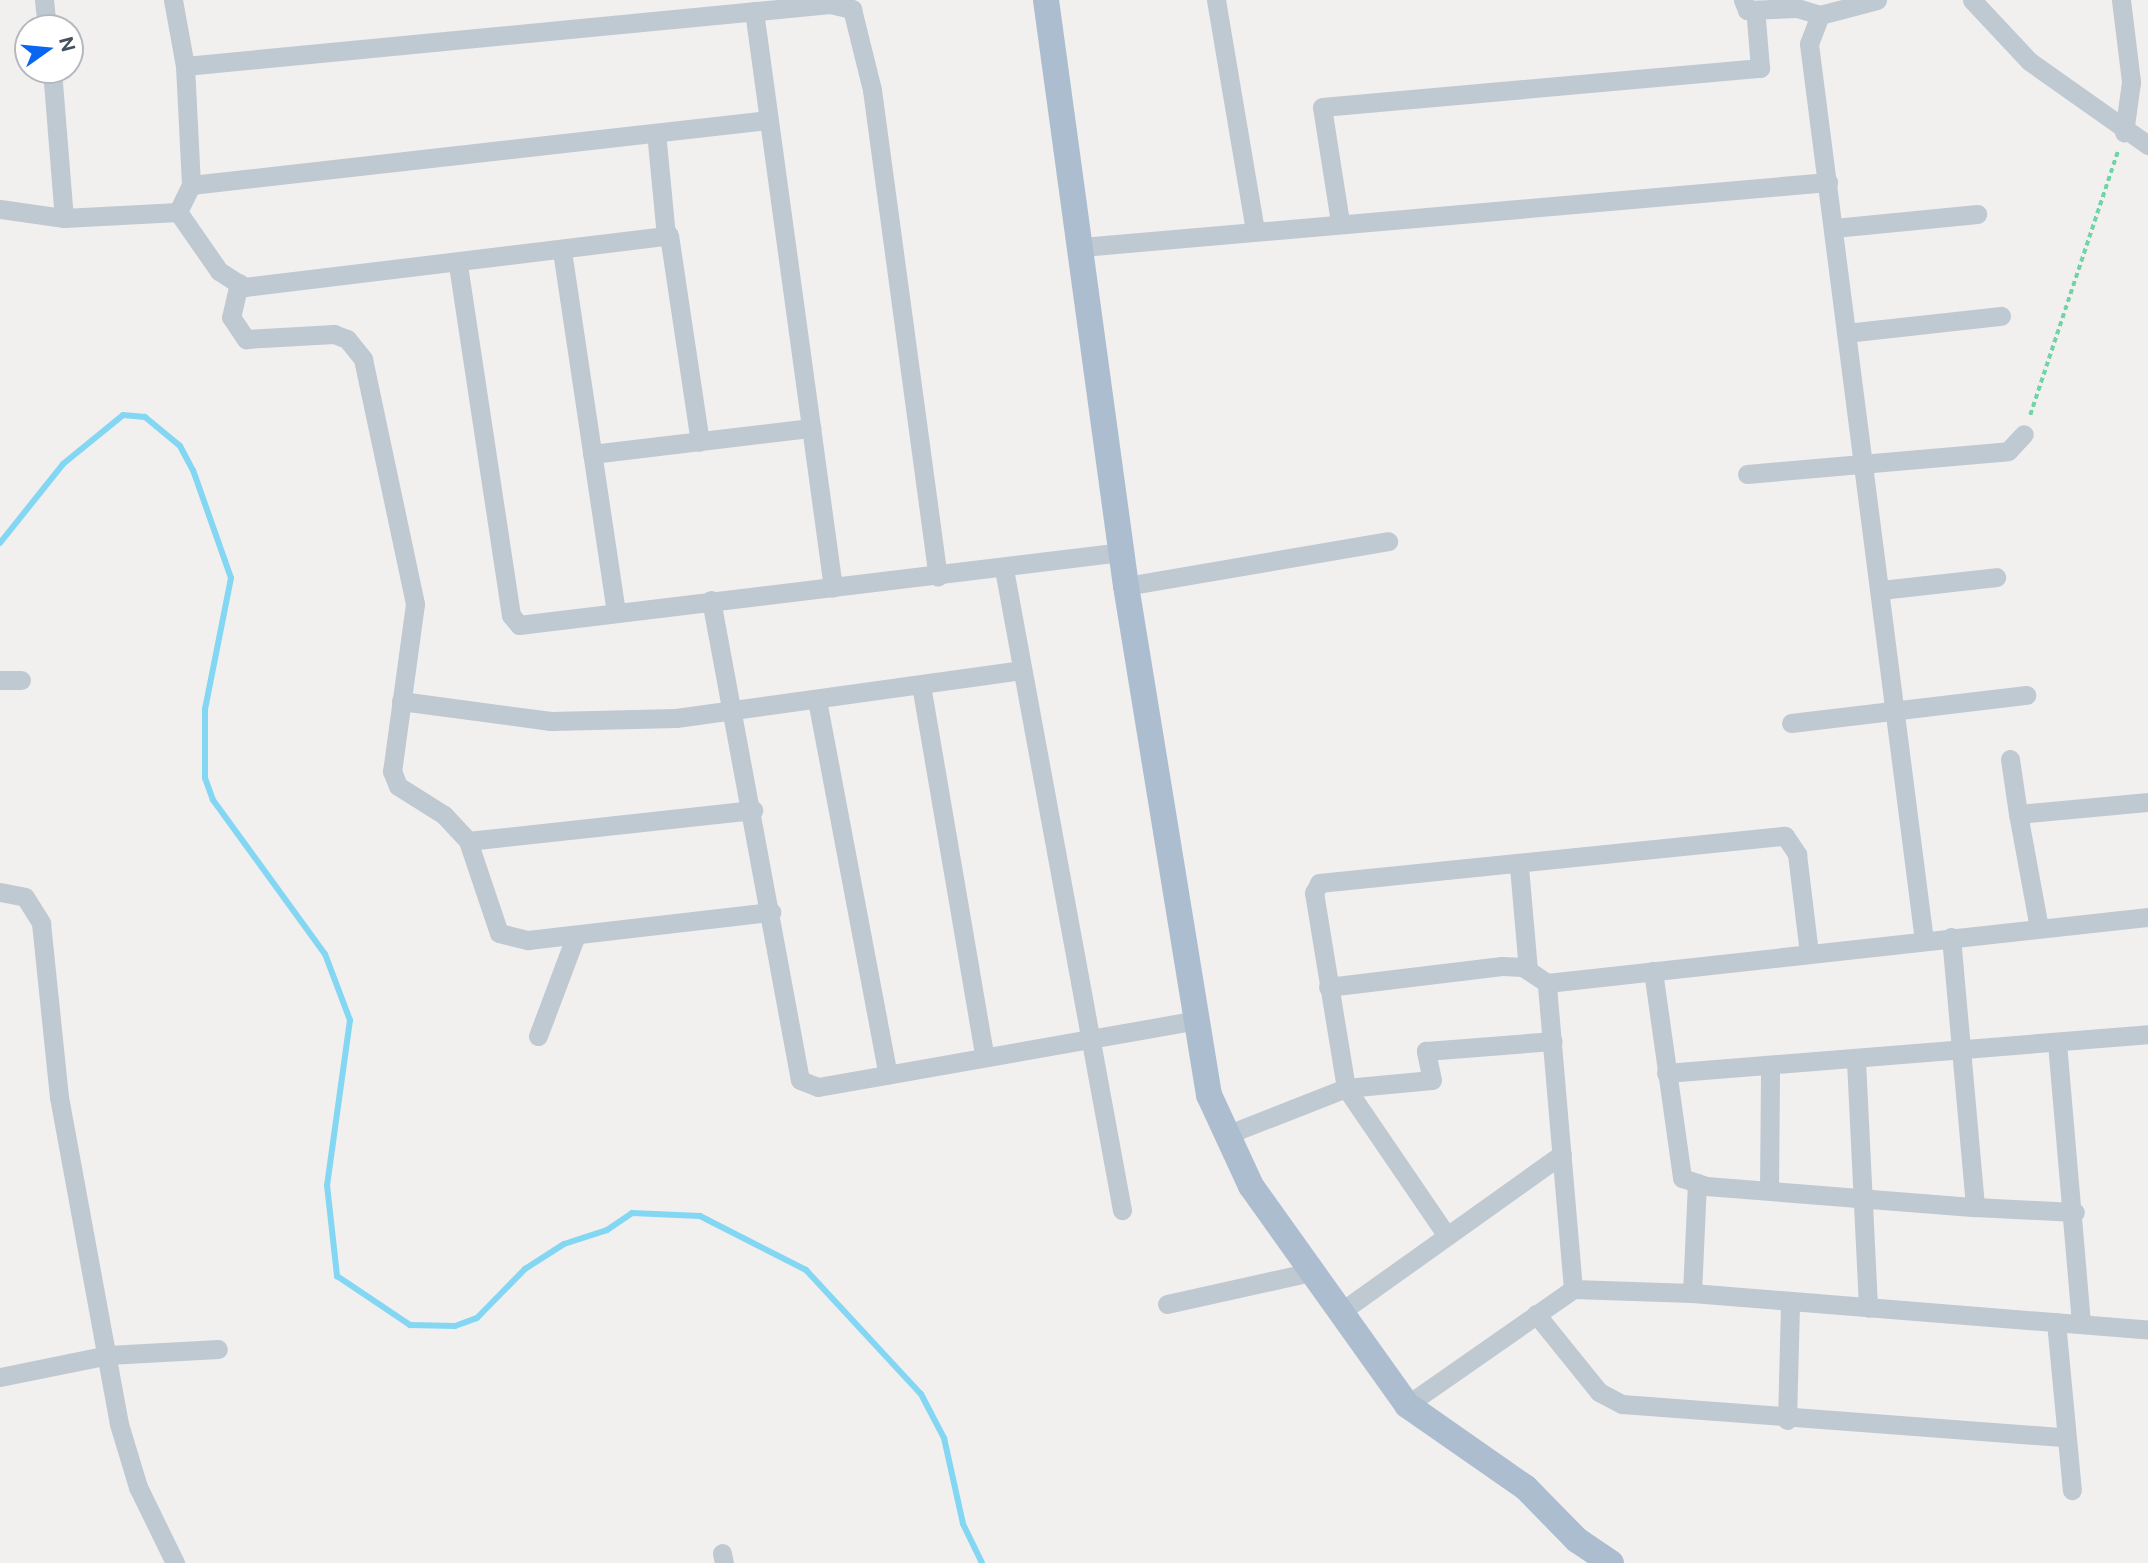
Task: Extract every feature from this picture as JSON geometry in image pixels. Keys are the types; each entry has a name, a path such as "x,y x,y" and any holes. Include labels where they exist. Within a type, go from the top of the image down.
{"main road":[{"path":"1046,0 1082,247 1126,586 1209,1094 1226,1135 1307,1273 1342,1311 1407,1405 1534,1494 1577,1540 1611,1563"}],"street":[{"path":"173,0 185,66 191,184 177,212"},
{"path":"1216,0 1255,230"},
{"path":"1743,0 1747,10 1797,8 1820,15 1877,0"},
{"path":"1972,0 2029,61 2124,133 2148,145"},
{"path":"2121,0 2131,82 2124,133"},
{"path":"185,66 830,2 858,15 872,90 938,577"},
{"path":"754,11 833,588"},
{"path":"1820,15 1809,44 1861,460 1897,707 1924,940"},
{"path":"1340,222 1322,107 1760,68 1756,19"},
{"path":"52,84 64,218"},
{"path":"191,184 768,120"},
{"path":"656,133 700,442"},
{"path":"1082,247 1340,222 1828,182"},
{"path":"0,209 64,218 177,212"},
{"path":"177,212 219,271 250,288 458,265 669,235"},
{"path":"1834,228 1977,214"},
{"path":"562,251 616,611"},
{"path":"458,265 512,618 519,625 711,600 1004,569 1121,552"},
{"path":"239,283 231,317 246,339 334,334 347,339 363,359 415,604 401,701 394,779 468,841 499,933 528,940 771,912"},
{"path":"1846,333 2001,316"},
{"path":"592,454 811,428"},
{"path":"1748,474 1861,460 2008,451 2024,434"},
{"path":"1126,586 1388,541"},
{"path":"1004,569 1088,1038 1122,1210"},
{"path":"1881,590 1996,577"},
{"path":"711,600 753,810 800,1080 818,1087 984,1055 1198,1020"},
{"path":"401,701 551,721 733,711 1022,670"},
{"path":"0,680 21,680"},
{"path":"921,685 984,1055"},
{"path":"1791,723 1897,707 2026,695"},
{"path":"817,700 888,1074"},
{"path":"2010,759 2039,928"},
{"path":"2018,814 2148,802"},
{"path":"468,841 753,810"},
{"path":"1447,1237 1346,1088 1314,893 1319,883 1519,867 1792,838 1809,953"},
{"path":"1519,867 1528,969"},
{"path":"0,892 25,897 41,923 59,1097 108,1355 138,1487 175,1563"},
{"path":"1328,987 1483,967 1528,969 1547,983 2148,917"},
{"path":"538,1036 576,935"},
{"path":"1951,937 1975,1207"},
{"path":"1653,971 1677,1165 1682,1178 1697,1184 1975,1207 2075,1212"},
{"path":"1547,983 1573,1289"},
{"path":"1666,1073 1770,1068 2148,1034"},
{"path":"1226,1135 1346,1088 1432,1080 1426,1051 1553,1041"},
{"path":"2057,1044 2075,1212 2081,1323"},
{"path":"1856,1061 1867,1196 1868,1308"},
{"path":"1769,1190 1770,1068"},
{"path":"1342,1311 1562,1154"},
{"path":"1692,1293 1697,1184"},
{"path":"1167,1304 1307,1273"},
{"path":"1407,1405 1573,1289 1692,1293 2148,1330"},
{"path":"1787,1420 1790,1302"},
{"path":"1536,1314 1611,1401 1787,1420 2066,1437"},
{"path":"2056,1322 2072,1490"},
{"path":"0,1377 108,1355 218,1349"}],"path":[{"path":"2024,434 2124,133"}],"waterway":[{"path":"0,543 63,464 123,415 145,417 180,446 193,470 231,578 205,709 205,778 213,800 325,954 350,1020 327,1185 337,1276 410,1325 455,1326 477,1318 525,1269 564,1244 607,1230 632,1213 700,1216 806,1270 921,1394 944,1438 963,1524 982,1563"}]}
